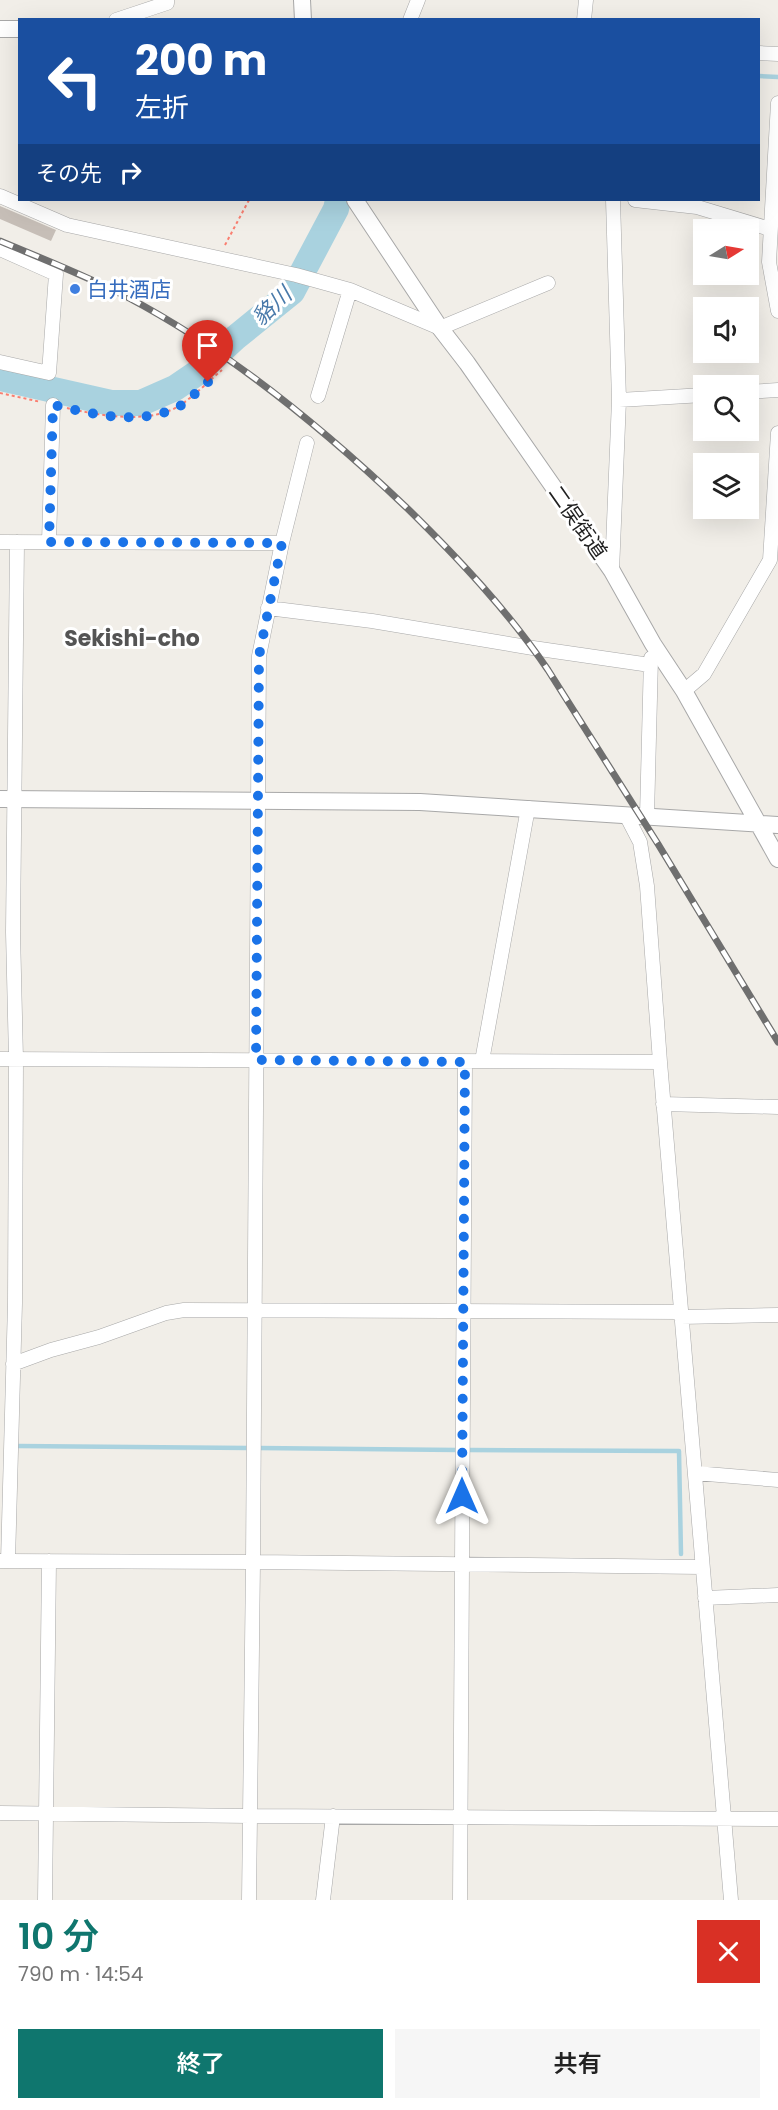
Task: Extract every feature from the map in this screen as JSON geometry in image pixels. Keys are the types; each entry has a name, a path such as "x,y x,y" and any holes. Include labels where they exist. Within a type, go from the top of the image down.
{"street":[{"path":"302,0 303,18"},
{"path":"411,18 418,0"},
{"path":"585,18 586,0"},
{"path":"122,18 171,1"},
{"path":"0,28 18,29"},
{"path":"760,53 778,54"},
{"path":"778,103 769,262 778,310"},
{"path":"0,196 67,225 302,277 350,290 440,328 548,283"},
{"name":"二俣街道","path":"356,201 440,328 612,571 653,644 684,691 778,858"},
{"path":"612,571 619,400 613,201"},
{"path":"658,201 697,207 770,229"},
{"path":"0,249 56,274 49,373 0,362"},
{"path":"318,396 350,290"},
{"path":"759,391 778,390"},
{"path":"619,400 693,396"},
{"path":"49,542 53,405"},
{"path":"684,691 704,674 774,561 778,433"},
{"path":"249,1900 259,656 282,543 307,443"},
{"path":"0,542 282,543"},
{"path":"17,542 7,799 14,932 15,1303 4,1561 702,1567"},
{"path":"268,608 372,621 543,650 650,665"},
{"path":"647,816 650,665 653,644"},
{"path":"7,799 420,802 778,825"},
{"path":"482,1061 528,808"},
{"path":"627,815 640,842 647,886 663,1104 731,1900"},
{"path":"0,1059 660,1062"},
{"path":"460,1900 465,1062"},
{"path":"663,1104 778,1107"},
{"path":"0,1210 15,1211"},
{"path":"0,1304 15,1303"},
{"path":"13,1364 166,1313 184,1310 778,1315"},
{"path":"694,1473 778,1480"},
{"path":"45,1900 49,1561"},
{"path":"705,1598 778,1595"},
{"path":"0,1813 778,1820"},
{"path":"323,1900 333,1816"}],"path":[{"path":"218,258 248,201"},
{"path":"0,393 94,414 118,417 150,416 181,405 222,370"}],"building":[{"path":"0,206 56,230 51,241 0,219"}],"waterway":[{"path":"760,76 778,77"},
{"name":"貉川","path":"0,378 111,403 141,403 175,388 197,373 235,338 292,292 336,209 338,201"},
{"path":"18,1446 248,1448"},
{"path":"259,1448 457,1450"},
{"path":"468,1450 679,1451 681,1554"}],"railway":[{"path":"0,241 113,290 167,319 204,343 276,394 344,450 446,547 500,606 548,670 658,844 778,1042"}],"place":[{"name":"白井酒店","path":"75,289"}],"district":[{"name":"Sekishi-cho","path":"132,638"}],"route":[{"path":"208,382 181,405 150,416 118,417 53,405 49,542 282,543 259,656 256,1060 465,1062 462,1496"}]}
